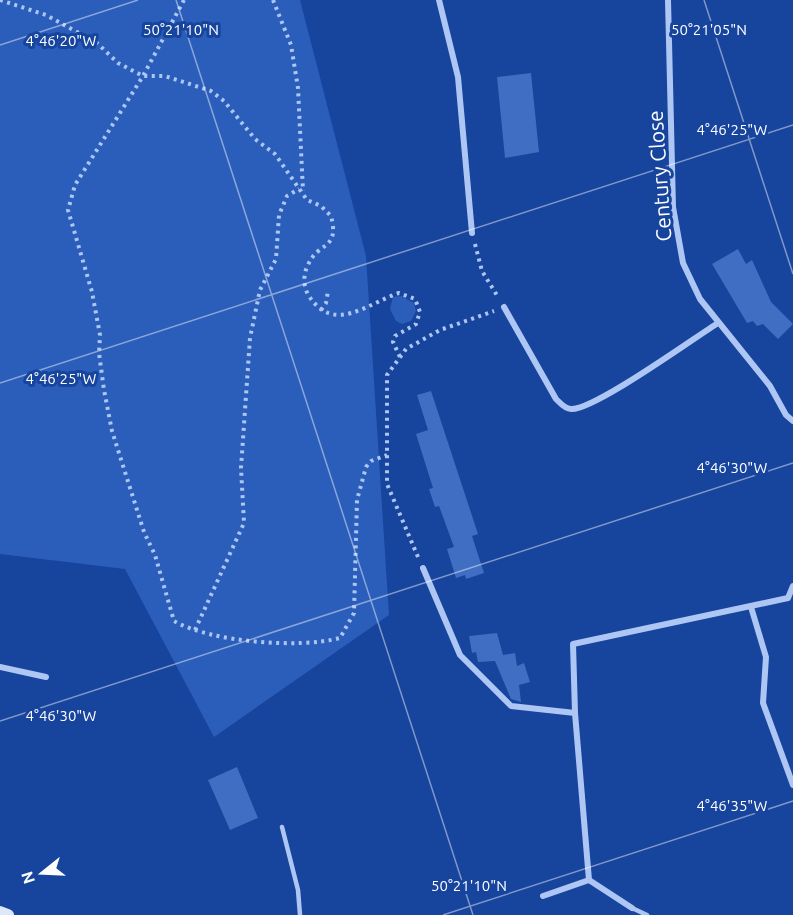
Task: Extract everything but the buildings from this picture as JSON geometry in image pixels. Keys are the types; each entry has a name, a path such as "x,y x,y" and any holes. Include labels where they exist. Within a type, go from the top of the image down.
{"street":[{"path":"439,0 458,77 472,233"},
{"name":"Century Close","path":"668,0 674,207 683,263 700,299 770,386 786,415 793,421"},
{"path":"504,307 556,399 563,406 572,410 596,401 718,323"},
{"path":"423,568 460,655 511,706 575,713"},
{"path":"589,880 575,713 573,644 788,598 793,586"},
{"path":"751,607 766,657 763,703 793,785"},
{"path":"0,667 46,676"},
{"path":"543,896 589,880"},
{"path":"589,880 632,908"},
{"path":"0,912 8,915"}],"lane":[{"path":"282,827 298,890 300,915"},
{"path":"632,908 647,915"}],"path":[{"path":"0,0 46,15 97,43 118,63 143,76 165,76 211,91 224,101 255,139 275,154 307,200 321,206 332,216 331,243 311,259 305,274 306,292 321,310 350,314 399,292 410,296 420,312 416,324 395,336 393,342 400,357"},
{"path":"184,0 143,76 75,185 68,210 92,292 100,334 99,352 104,390 123,470 144,532 155,555 174,621 195,630 224,636 297,644 340,638 354,613 357,500 366,467 371,461 387,455"},
{"path":"273,0 291,45 298,88 301,181 304,194"},
{"path":"195,630 244,523 241,468 250,338 260,290 276,259 279,215 287,196 300,189"},
{"path":"423,568 387,484 387,375 406,349 440,330 504,307 482,271 472,233"},
{"path":"321,310 326,303 328,291"}],"shaded area":[{"path":"0,0 300,0 366,256 389,615 214,737 125,569 0,554"},
{"path":"401,296 414,303 416,311 411,321 402,324 396,321 390,309 393,297"}]}
